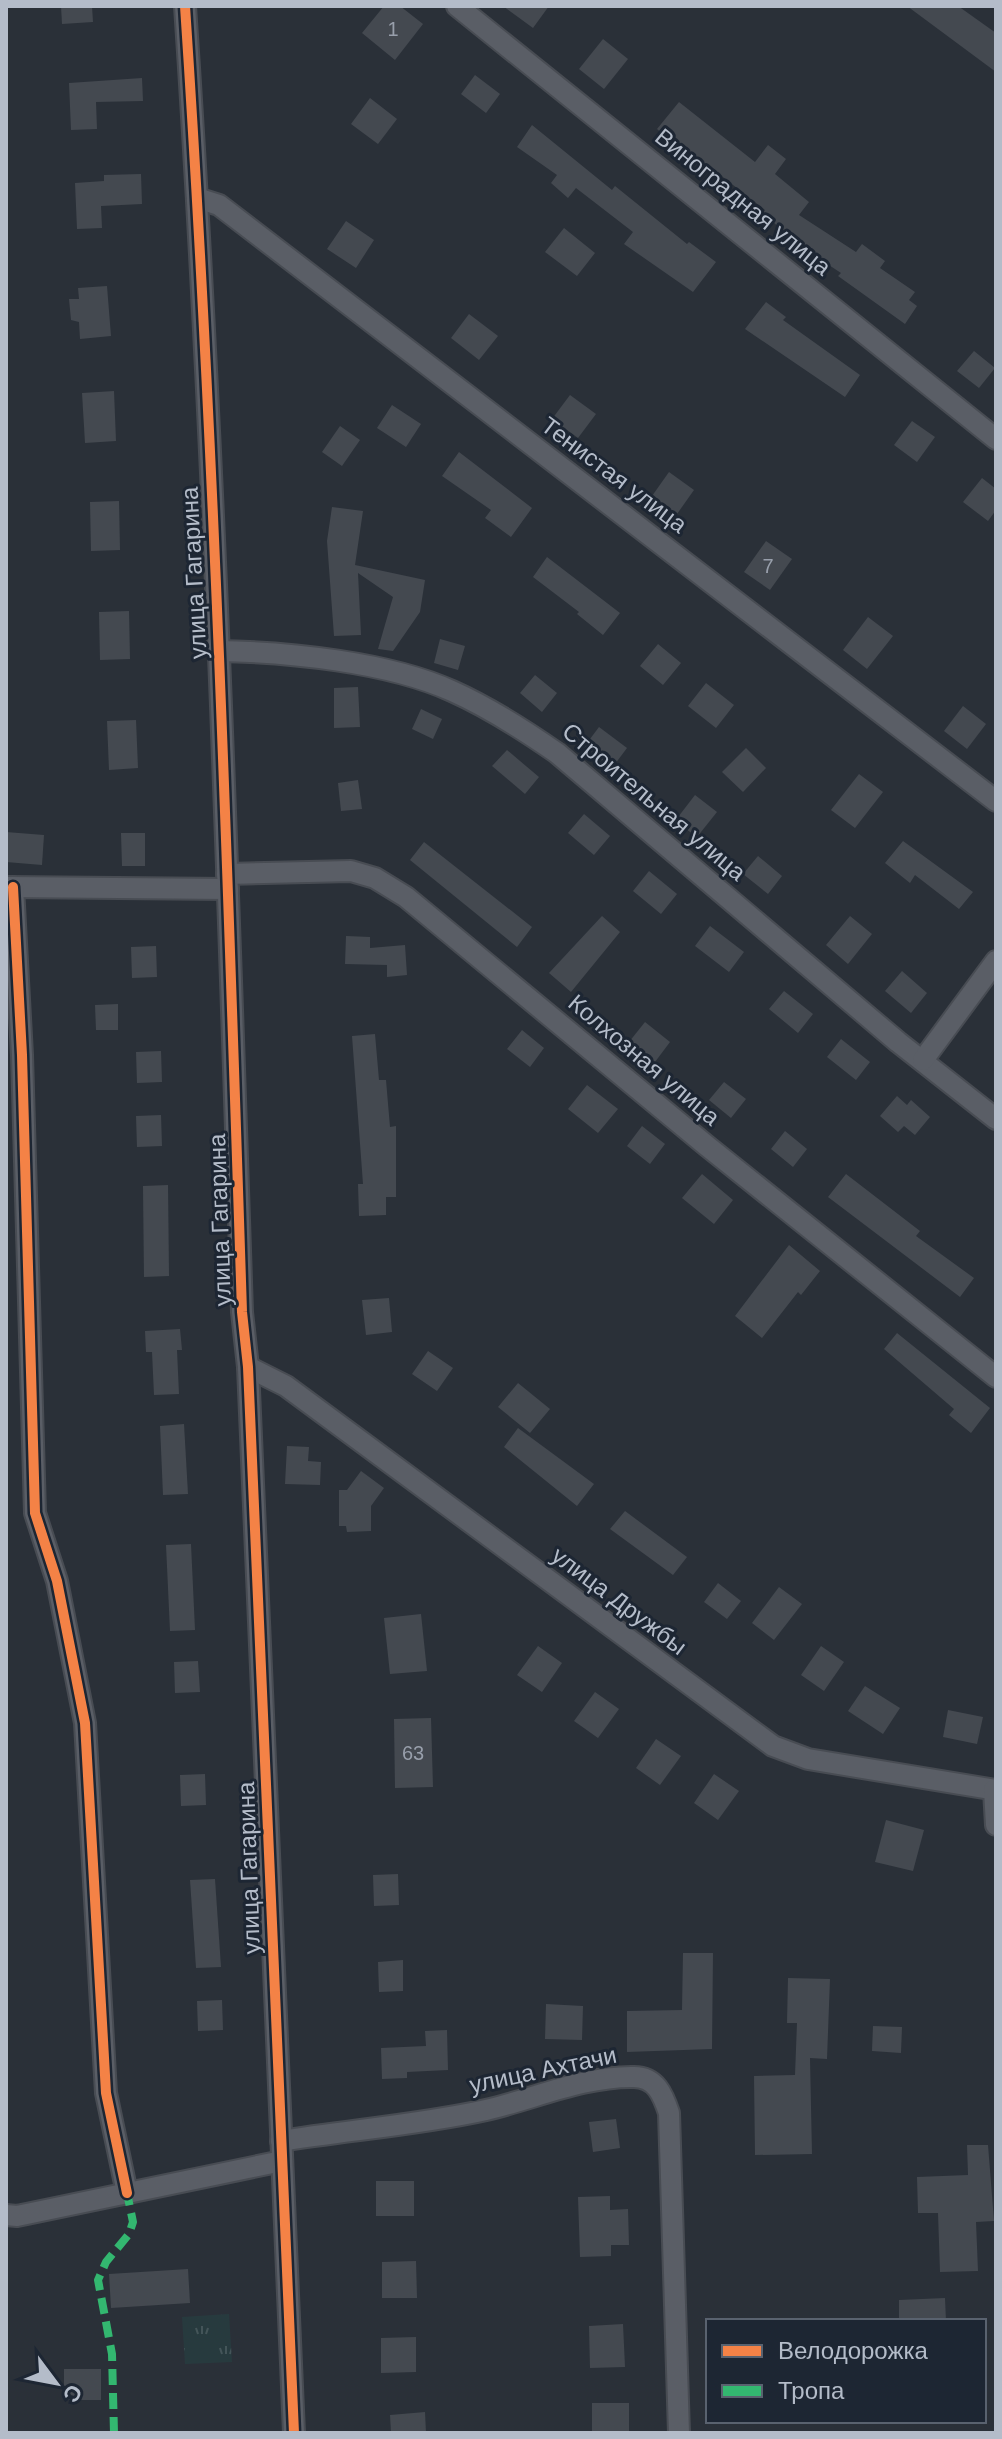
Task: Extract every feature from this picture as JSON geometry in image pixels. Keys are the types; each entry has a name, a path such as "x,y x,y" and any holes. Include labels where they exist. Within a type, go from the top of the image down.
{"street":[{"name":"улица Гагарина","path":"185,6 218,651 242,1312 248,1367 294,2433"},
{"name":"Виноградная улица","path":"457,6 996,439"},
{"name":"Тенистая улица","path":"197,198 219,205 996,801"},
{"name":"Строительная улица","path":"218,651 298,654 386,671 450,689 509,720 557,753 996,1119"},
{"name":"Колхозная улица","path":"10,887 228,882 351,871 375,878 406,897 707,1146 996,1377"},
{"path":"10,887 22,1055 35,1513 57,1581 85,1723 106,2093 127,2193"},
{"path":"923,1060 996,961"},
{"name":"улица Дружбы","path":"248,1367 286,1386 773,1746 808,1759 995,1790"},
{"path":"995,1790 996,1825"},
{"name":"улица Ахтачи","path":"281,2151 484,2110 592,2083 636,2077 652,2082 662,2092 669,2113 679,2433"},
{"path":"6,2215 127,2193 281,2151"}],"green space":[{"path":"229,2314 232,2362 185,2364 182,2317"}],"building":[{"path":"61,6 92,6 93,22 62,24"},
{"path":"384,6 400,6 423,24 395,60 362,33"},
{"path":"503,6 549,6 533,28"},
{"path":"907,6 958,6 996,33 996,72"},
{"path":"603,39 628,59 604,89 579,69"},
{"path":"475,75 500,94 486,113 461,94"},
{"path":"142,78 143,101 96,102 97,129 71,130 69,83"},
{"path":"370,98 397,119 378,144 351,124"},
{"path":"679,102 755,162 768,145 786,159 775,174 809,202 799,215 856,252 862,244 885,261 880,268 915,292 909,300 917,306 905,324 838,276 841,273 800,246 763,213 765,210 719,174 716,178 657,129"},
{"path":"532,125 612,190 615,186 687,244 689,242 716,262 693,292 624,244 633,232 576,188 568,198 551,183 557,175 517,147"},
{"path":"141,174 142,204 101,206 102,228 77,229 75,183 104,181 104,175"},
{"path":"346,221 374,240 356,268 327,249"},
{"path":"564,228 595,253 577,276 545,252"},
{"path":"107,286 111,336 80,339 79,322 71,320 69,299 79,299 78,288"},
{"path":"766,302 786,317 783,320 860,375 845,397 745,329"},
{"path":"469,314 498,336 479,360 451,338"},
{"path":"974,351 995,368 979,388 957,371"},
{"path":"114,391 116,441 85,443 82,393"},
{"path":"570,395 596,414 578,438 552,419"},
{"path":"392,405 421,424 406,447 377,428"},
{"path":"912,421 935,437 917,462 894,445"},
{"path":"340,426 360,440 342,466 322,452"},
{"path":"459,452 532,508 511,537 485,518 491,510 442,476"},
{"path":"669,472 694,490 677,514 652,496"},
{"path":"982,478 996,489 996,510 988,521 963,502"},
{"path":"119,501 120,550 91,551 90,502"},
{"path":"332,507 363,511 355,565 425,580 420,612 393,651 378,649 393,597 358,573 361,635 334,636 327,541"},
{"path":"766,541 792,559 770,590 744,572"},
{"path":"547,557 620,613 603,635 533,577"},
{"path":"129,611 130,659 100,660 99,612"},
{"path":"868,617 893,636 867,669 843,650"},
{"path":"440,639 465,646 458,670 434,663"},
{"path":"658,644 681,663 663,685 640,666"},
{"path":"535,675 557,693 542,712 520,693"},
{"path":"706,683 734,705 716,728 688,706"},
{"path":"358,687 360,727 334,728 334,688"},
{"path":"963,706 986,724 967,749 944,731"},
{"path":"421,709 442,719 433,739 412,729"},
{"path":"136,720 138,768 109,770 107,721"},
{"path":"599,727 627,748 612,768 584,747"},
{"path":"746,748 766,768 743,792 722,772"},
{"path":"507,750 539,777 525,794 492,766"},
{"path":"859,774 883,792 855,828 831,810"},
{"path":"358,780 362,809 341,811 338,783"},
{"path":"695,795 717,812 697,837 675,821"},
{"path":"584,814 610,836 594,855 568,833"},
{"path":"6,832 44,835 42,865 6,862"},
{"path":"121,833 145,833 145,866 122,866"},
{"path":"903,841 973,892 959,909 915,875 910,883 885,863"},
{"path":"424,842 532,927 517,947 410,860"},
{"path":"758,856 782,876 768,894 743,874"},
{"path":"649,871 677,894 661,914 633,891"},
{"path":"602,916 620,932 571,992 549,973"},
{"path":"850,916 872,934 848,964 826,945"},
{"path":"710,926 744,952 729,972 695,946"},
{"path":"346,936 370,937 370,948 405,945 407,975 387,977 387,965 345,964"},
{"path":"156,946 157,977 132,978 131,947"},
{"path":"902,971 927,993 911,1013 885,991"},
{"path":"784,991 813,1014 798,1033 769,1009"},
{"path":"118,1004 118,1030 96,1030 95,1005"},
{"path":"645,1022 670,1042 655,1062 629,1042"},
{"path":"522,1030 544,1048 530,1067 507,1049"},
{"path":"375,1034 379,1080 386,1080 390,1127 396,1126 396,1197 386,1197 386,1215 359,1216 358,1184 363,1184 352,1036"},
{"path":"841,1039 870,1062 856,1080 827,1057"},
{"path":"161,1051 162,1082 137,1083 136,1052"},
{"path":"724,1082 746,1099 731,1118 709,1100"},
{"path":"587,1085 618,1109 598,1133 568,1109"},
{"path":"897,1096 907,1105 911,1100 930,1117 915,1135 904,1126 898,1132 880,1116"},
{"path":"161,1115 162,1146 137,1147 136,1116"},
{"path":"642,1126 665,1144 650,1164 627,1146"},
{"path":"785,1131 807,1149 793,1167 771,1149"},
{"path":"702,1174 733,1200 714,1224 682,1198"},
{"path":"846,1174 920,1231 916,1236 974,1278 960,1297 828,1197"},
{"path":"168,1185 169,1276 144,1277 143,1186"},
{"path":"789,1245 820,1271 801,1295 798,1292 762,1338 735,1316"},
{"path":"389,1298 392,1332 366,1335 362,1300"},
{"path":"180,1329 182,1350 177,1350 179,1394 154,1395 152,1352 146,1352 145,1331"},
{"path":"897,1333 990,1408 971,1433 949,1415 954,1409 884,1349"},
{"path":"428,1351 453,1368 437,1391 412,1374"},
{"path":"518,1383 550,1409 530,1433 498,1407"},
{"path":"184,1424 188,1494 163,1495 160,1426"},
{"path":"518,1428 594,1484 577,1506 504,1447"},
{"path":"287,1446 309,1447 308,1461 321,1462 320,1485 285,1484"},
{"path":"361,1471 384,1488 371,1506 371,1531 347,1532 346,1526 339,1526 339,1490 347,1490"},
{"path":"625,1511 687,1557 673,1575 610,1529"},
{"path":"191,1544 195,1630 170,1631 166,1545"},
{"path":"718,1583 741,1601 727,1619 704,1602"},
{"path":"779,1587 802,1604 774,1640 752,1623"},
{"path":"421,1614 427,1671 390,1674 384,1618"},
{"path":"538,1646 562,1663 542,1692 517,1675"},
{"path":"821,1646 844,1662 824,1691 801,1675"},
{"path":"198,1661 200,1692 175,1693 174,1662"},
{"path":"865,1686 900,1708 883,1734 848,1711"},
{"path":"595,1692 619,1709 598,1738 574,1721"},
{"path":"948,1710 983,1717 977,1744 943,1737"},
{"path":"431,1718 433,1787 395,1788 394,1719"},
{"path":"656,1739 681,1756 660,1785 636,1768"},
{"path":"205,1774 206,1805 181,1806 180,1775"},
{"path":"714,1774 739,1791 718,1820 694,1803"},
{"path":"886,1820 924,1830 913,1871 875,1862"},
{"path":"398,1874 399,1905 374,1906 373,1875"},
{"path":"215,1879 221,1967 196,1968 190,1880"},
{"path":"683,1953 713,1953 712,2049 627,2052 627,2011 682,2010"},
{"path":"403,1960 403,1991 379,1992 378,1962"},
{"path":"788,1978 830,1979 827,2059 810,2058 812,2154 755,2155 754,2076 795,2075 797,2023 787,2023"},
{"path":"222,2000 223,2030 198,2031 197,2001"},
{"path":"546,2004 583,2006 582,2040 545,2039"},
{"path":"873,2026 902,2027 901,2053 872,2051"},
{"path":"447,2030 448,2070 407,2072 407,2078 382,2079 381,2048 426,2046 425,2031"},
{"path":"616,2119 620,2148 593,2152 589,2122"},
{"path":"967,2145 988,2145 994,2221 976,2222 978,2271 940,2272 938,2213 918,2213 917,2177 968,2175"},
{"path":"376,2181 414,2181 414,2216 376,2216"},
{"path":"610,2196 610,2210 628,2209 629,2245 611,2245 611,2256 580,2257 578,2197"},
{"path":"416,2261 417,2298 382,2298 382,2262"},
{"path":"188,2269 190,2303 111,2308 109,2274"},
{"path":"945,2298 946,2319 899,2319 899,2300"},
{"path":"623,2324 625,2367 590,2368 589,2326"},
{"path":"416,2337 416,2372 381,2373 381,2338"},
{"path":"64,2369 101,2369 101,2400 64,2400"},
{"path":"592,2403 629,2403 629,2433 592,2433"},
{"path":"425,2412 426,2433 391,2433 390,2415"}],"marked path":[{"path":"114,2433 112,2354 98,2280 106,2262 129,2234 133,2222 127,2193"}],"cycle path":[{"path":"185,6 212,496 242,1312 248,1367 294,2433"},
{"path":"13,887 22,1055 35,1513 57,1581 85,1723 106,2093 127,2193"}]}
